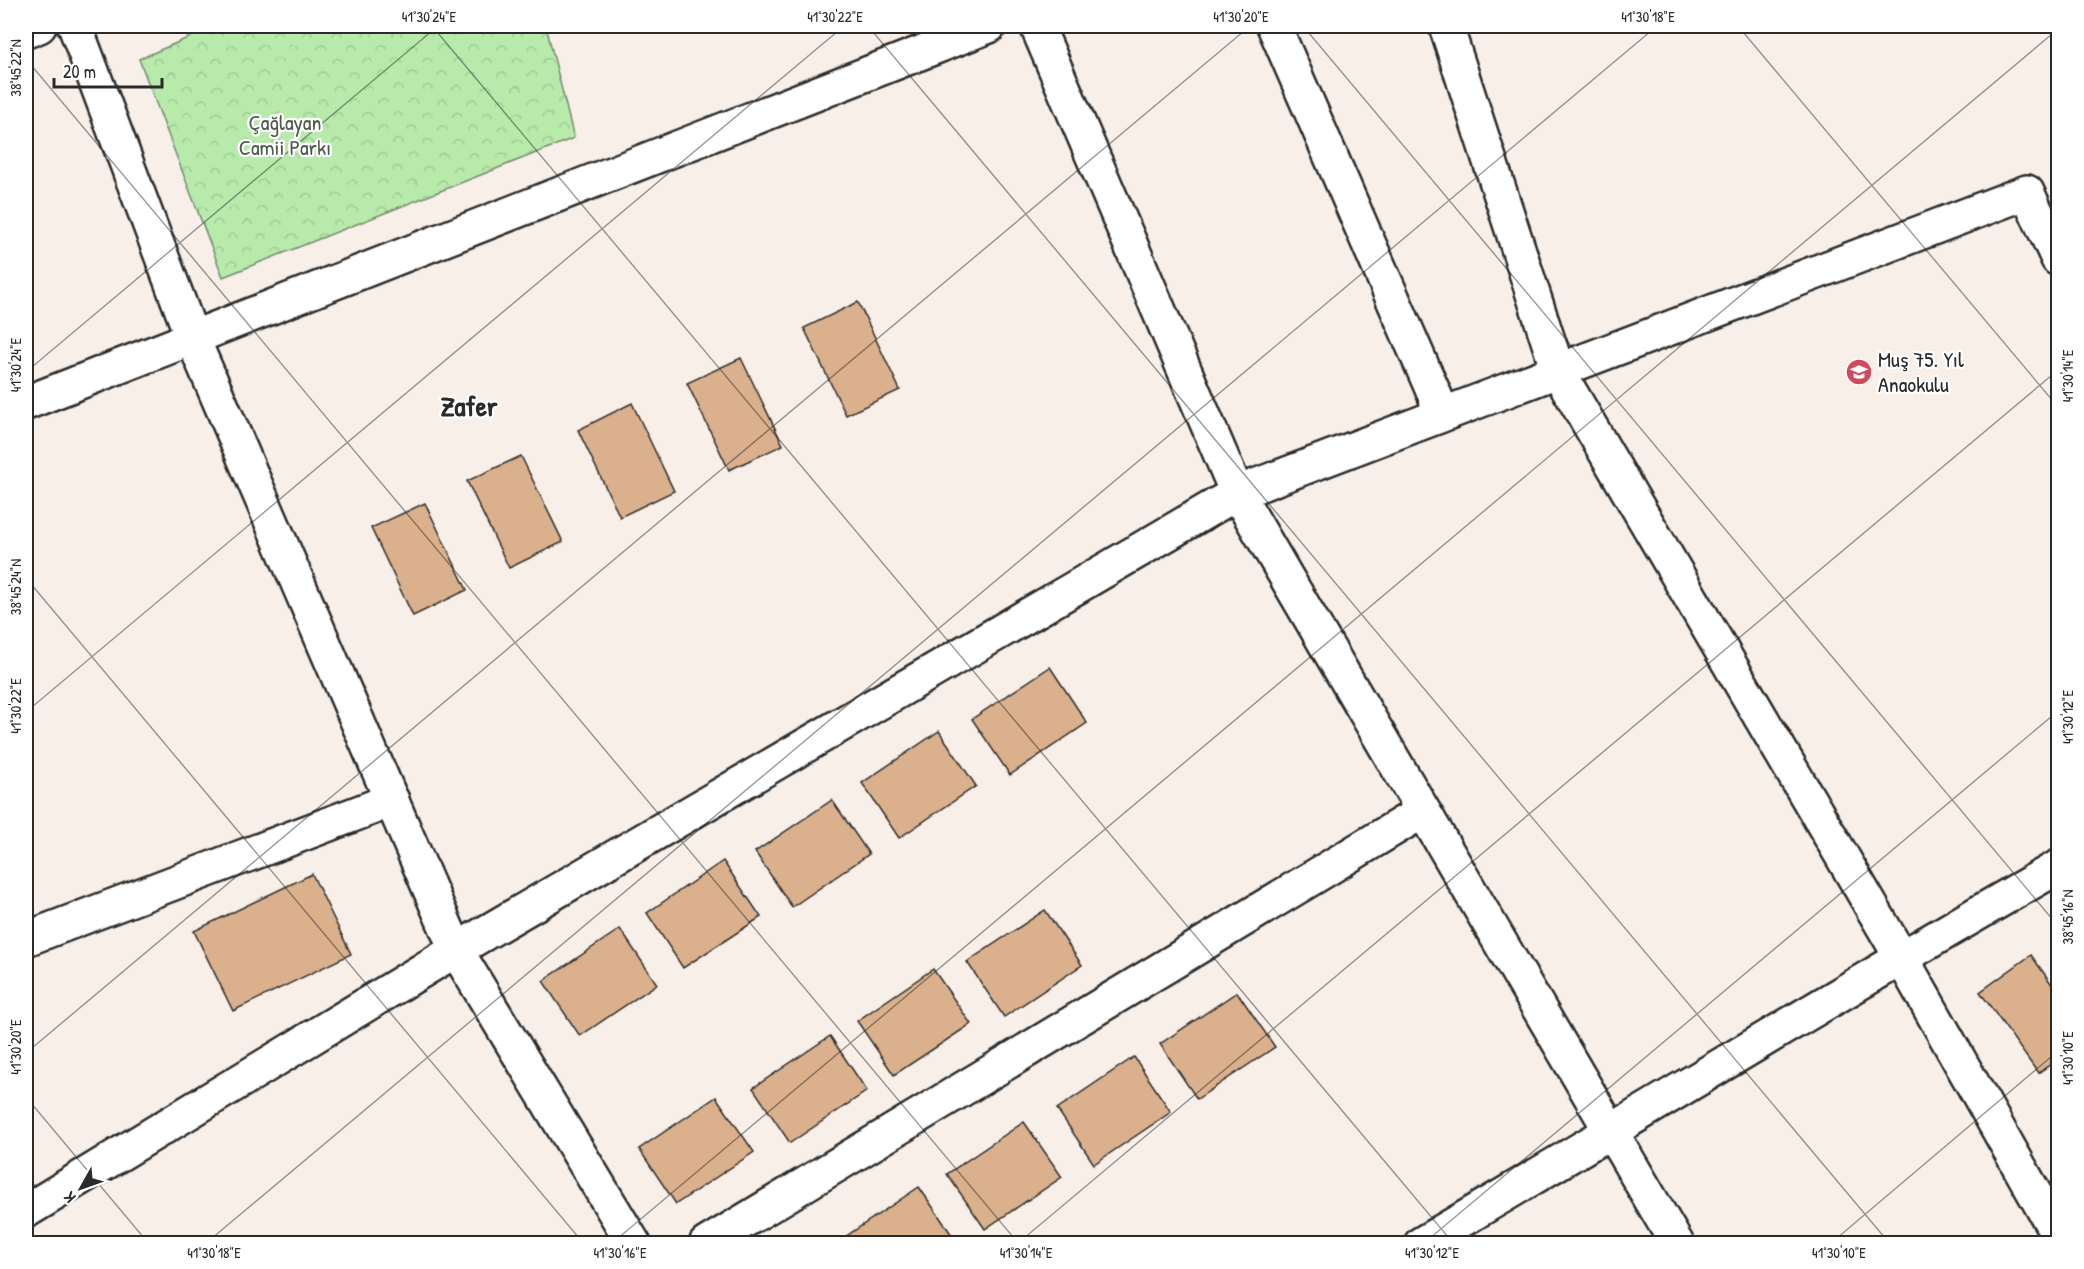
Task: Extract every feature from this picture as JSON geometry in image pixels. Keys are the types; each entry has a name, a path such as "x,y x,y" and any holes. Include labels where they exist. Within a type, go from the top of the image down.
{"street":[{"path":"26,31 39,26"},
{"path":"75,26 192,337 456,950 634,1244"},
{"path":"26,403 989,26"},
{"path":"1036,26 1237,493 1677,1244"},
{"path":"1275,26 1436,398 1439,416"},
{"path":"1446,26 1558,370 1901,957 2058,1235"},
{"path":"26,1211 456,950 1237,493 2027,192 2058,259"},
{"path":"26,939 392,800"},
{"path":"706,1244 1423,811"},
{"path":"1421,1244 1901,957 2058,867"}],"green space":[{"name":"Çağlayan Camii Parkı","path":"216,26 546,26 574,138 223,277 139,59"}],"building":[{"path":"858,302 900,390 846,415 804,328"},
{"path":"741,358 783,445 729,470 687,383"},
{"path":"632,403 674,491 620,517 578,430"},
{"path":"521,456 563,542 509,568 467,481"},
{"path":"425,503 467,590 413,616 371,528"},
{"path":"1050,667 1087,723 1010,775 972,719"},
{"path":"939,731 976,786 899,838 862,783"},
{"path":"832,800 869,854 792,907 755,852"},
{"path":"723,861 761,917 683,968 647,913"},
{"path":"312,874 351,954 233,1011 194,931"},
{"path":"1045,910 1082,965 1004,1017 967,962"},
{"path":"620,929 657,984 580,1036 543,981"},
{"path":"2031,955 2058,993 2058,1059 2038,1073 1980,992"},
{"path":"933,969 971,1024 894,1075 857,1021"},
{"path":"1237,992 1275,1047 1197,1099 1160,1044"},
{"path":"830,1036 867,1091 790,1143 753,1088"},
{"path":"1134,1057 1171,1112 1094,1164 1057,1109"},
{"path":"716,1097 754,1152 676,1204 639,1149"},
{"path":"1024,1122 1062,1177 985,1229 947,1174"},
{"path":"919,1187 956,1241 953,1244 845,1244 842,1239"}],"place":[{"name":"Muş 75. Yıl Anaokulu","path":"1859,372"}],"district":[{"name":"Zafer","path":"469,406"}]}
